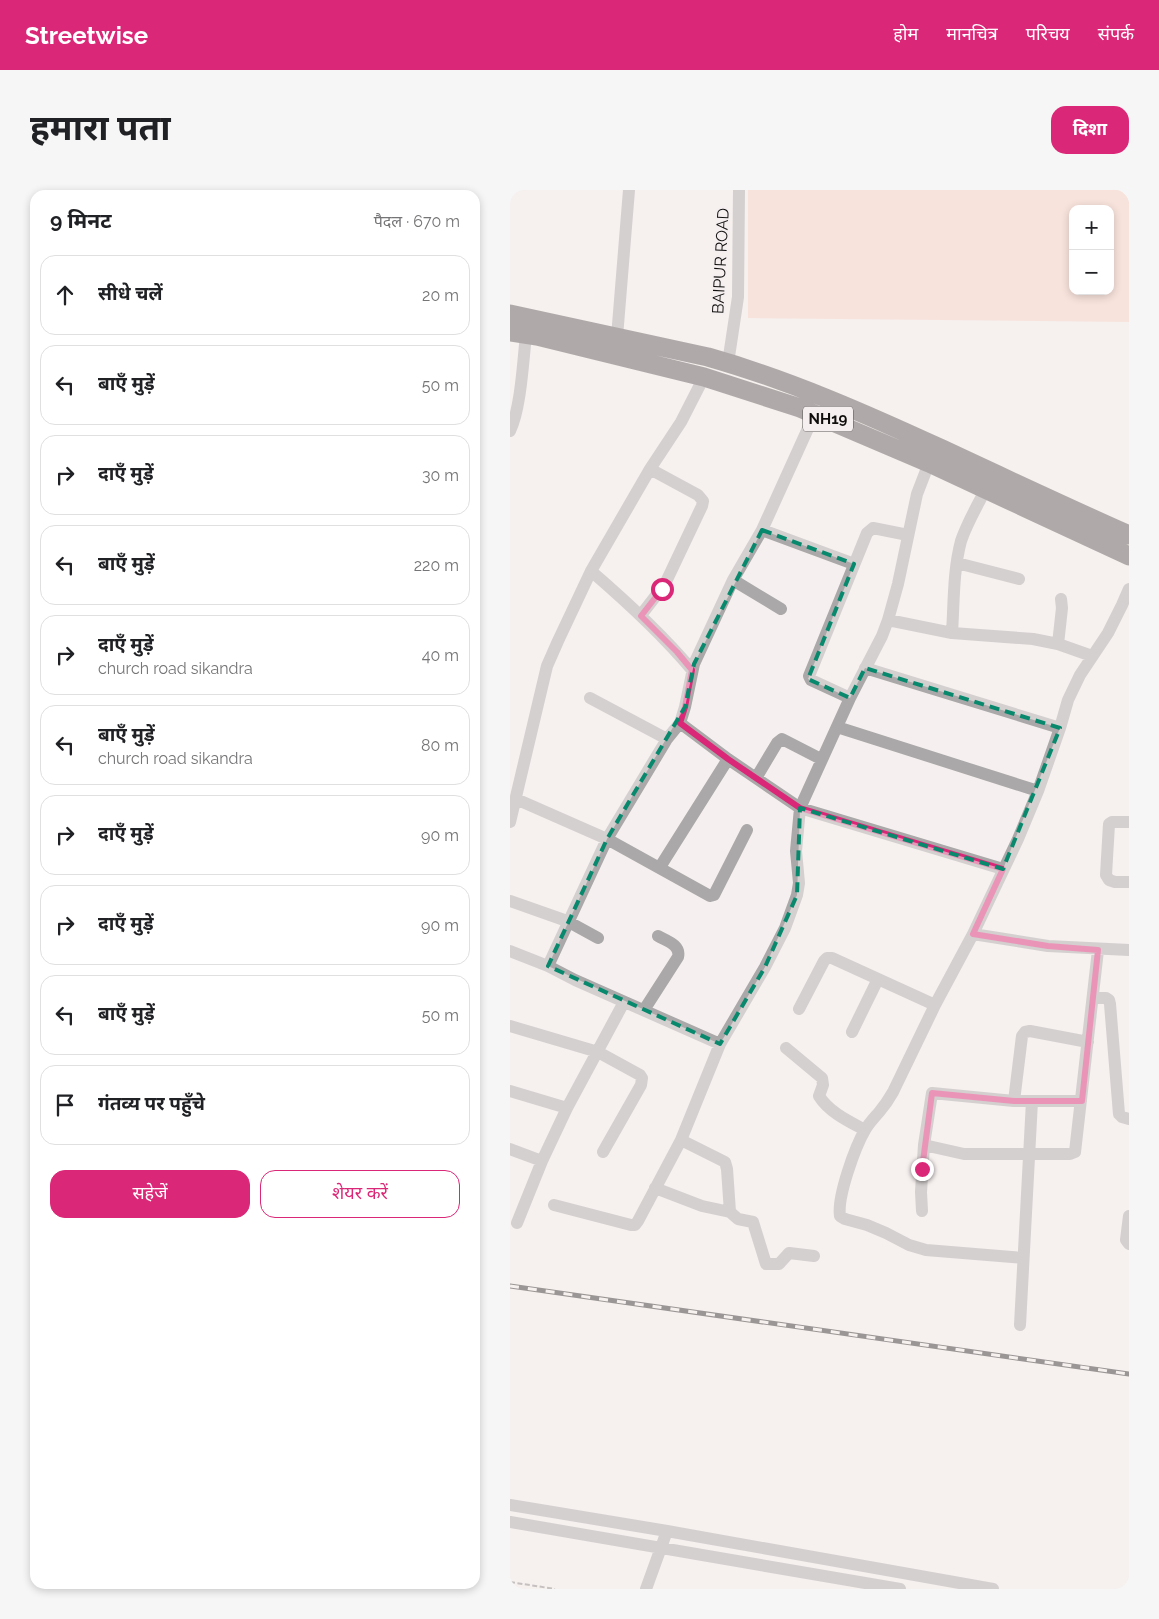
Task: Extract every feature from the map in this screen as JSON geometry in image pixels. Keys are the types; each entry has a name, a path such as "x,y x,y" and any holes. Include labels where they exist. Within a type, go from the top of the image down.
{"highway":[{"name":"NH19","path":"510,314 728,363 807,391 869,415 1129,535"},
{"name":"NH19","path":"518,333 704,377 815,413 929,463 1129,556"}],"street":[{"path":"617,337 629,190"},
{"name":"BAIPUR ROAD","path":"728,363 738,297 739,190"},
{"path":"510,431 518,402 518,333"},
{"path":"510,822 547,666 591,571 650,469 681,422 704,377"},
{"path":"548,966 567,921 607,839 667,740 680,723 692,670 733,580 762,530 815,413"},
{"path":"554,1205 635,1225 680,1140 720,1044 766,967 785,928 797,895 799,882 797,844 800,808 821,759 888,620 898,584 917,494 929,463"},
{"path":"641,616 665,584 682,551 703,501 698,495 650,469"},
{"path":"952,633 957,563 962,540 970,518 986,489"},
{"path":"850,698 811,680 809,677 867,533 873,528 908,535"},
{"path":"762,530 854,564"},
{"path":"957,563 1019,579"},
{"path":"591,571 641,616 692,670"},
{"path":"733,580 781,609"},
{"path":"1024,1258 926,1250 874,1228 844,1219 840,1216 839,1210 842,1192 854,1155 865,1130 885,1106 893,1092 935,1005 973,934 1018,839 1038,791 1068,700 1080,675 1108,633 1129,589"},
{"path":"1058,644 1062,608 1061,599"},
{"path":"888,620 952,633 1033,639 1058,644 1092,656"},
{"path":"866,668 1060,728"},
{"path":"590,698 667,740"},
{"path":"680,723 728,759 800,808 1003,869"},
{"path":"837,727 1038,791"},
{"path":"756,778 777,743 782,739 821,759"},
{"path":"660,868 728,759"},
{"path":"516,799 607,839 710,896 714,895 747,830"},
{"path":"1129,822 1112,822 1109,824 1106,875 1109,880 1114,882 1129,882"},
{"path":"510,901 567,921 598,938"},
{"path":"973,934 1048,946 1098,950 1129,950"},
{"path":"644,1010 678,957 679,952 673,944 658,936"},
{"path":"924,1145 964,1154 1070,1154 1075,1152 1098,950"},
{"path":"510,951 548,966 575,980 720,1044"},
{"path":"800,1009 826,958 832,958 935,1005"},
{"path":"852,1032 878,980"},
{"path":"1093,998 1106,998 1109,1000 1119,1114 1122,1118 1129,1119"},
{"path":"516,1223 567,1108 624,1002"},
{"path":"510,1026 598,1052 640,1075 642,1078 641,1085 603,1152"},
{"path":"1014,1101 1022,1036 1025,1032 1030,1031 1088,1042"},
{"path":"786,1048 822,1078 823,1085 819,1097 833,1112 844,1120 865,1130"},
{"path":"510,1091 567,1108"},
{"path":"922,1211 921,1192 924,1145 932,1093 1014,1101 1082,1101"},
{"path":"1020,1325 1032,1101"},
{"path":"680,1140 725,1162 730,1212"},
{"path":"510,1149 542,1161"},
{"path":"655,1188 702,1206 730,1212 738,1219 753,1222 766,1264 779,1264 789,1253 814,1256"},
{"path":"1129,1216 1126,1240 1129,1244"},
{"path":"510,1505 993,1589"},
{"path":"510,1522 900,1589"},
{"path":"646,1589 667,1531"}],"path":[{"path":"510,1582 555,1589"}],"highlighted area":[{"path":"762,530 854,564 808,679 850,698 865,668 1060,728 1003,869 800,808 797,895 765,967 720,1044 548,966 607,839 685,707 694,664"}],"shaded area":[{"path":"748,190 1129,190 1129,322 748,318"}],"railway":[{"path":"510,1286 1129,1374"}],"route":[{"path":"662,589 641,616 692,670 688,696 680,723 728,759 800,808 1003,869 973,934 1048,946 1098,950 1082,1101 1014,1101 932,1093 922,1169"}]}
